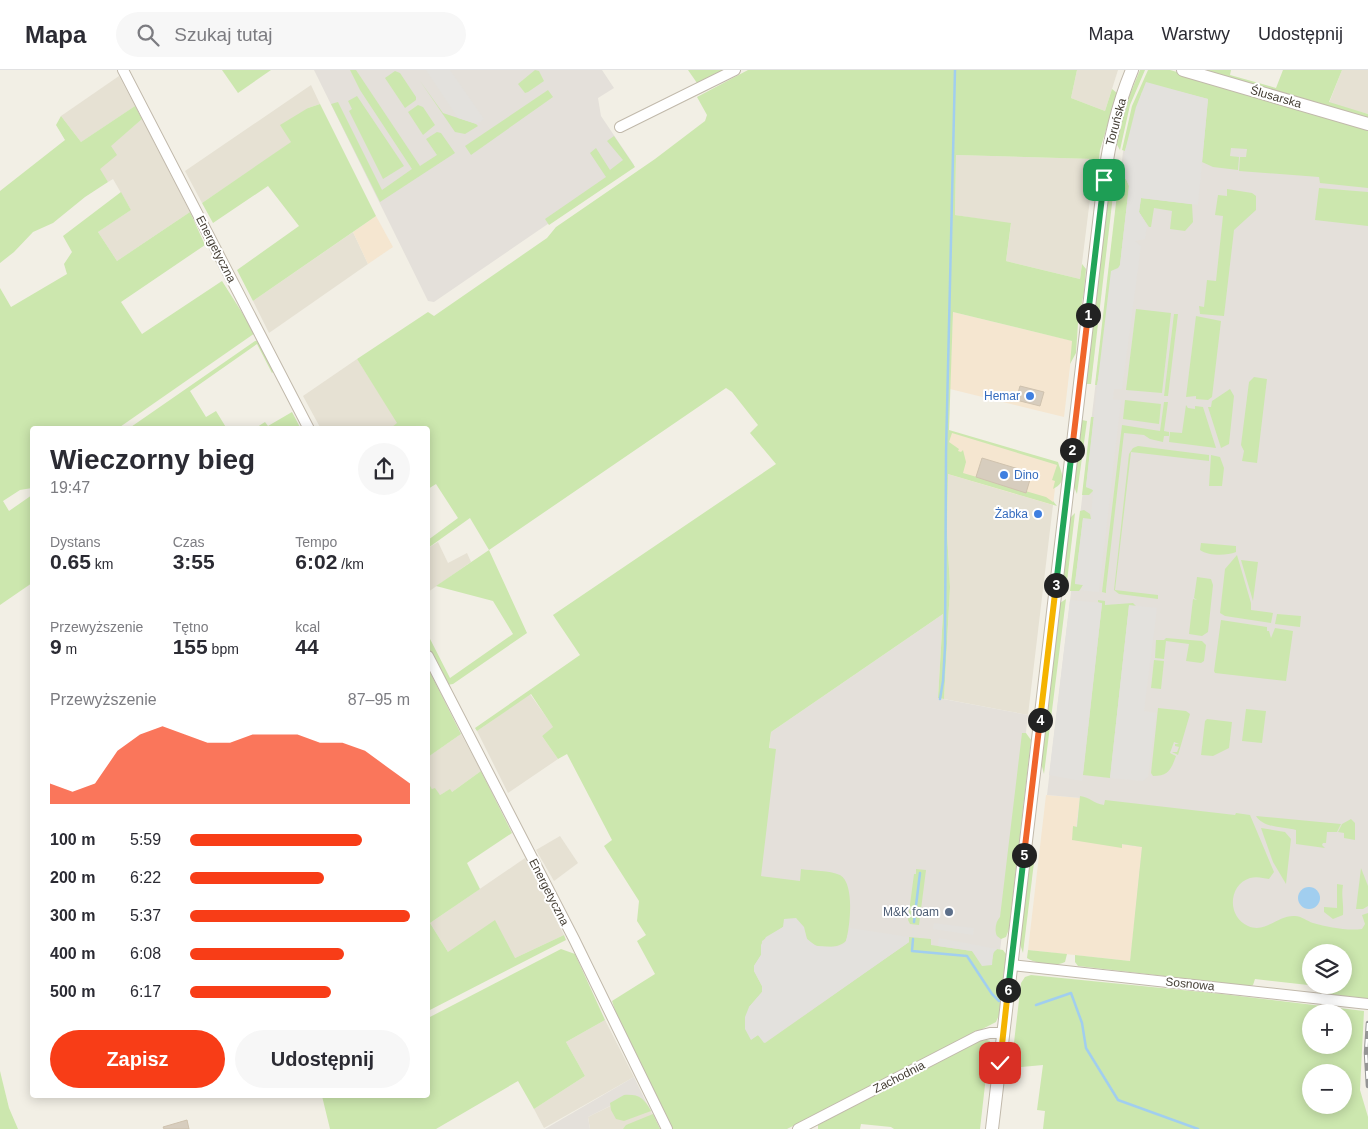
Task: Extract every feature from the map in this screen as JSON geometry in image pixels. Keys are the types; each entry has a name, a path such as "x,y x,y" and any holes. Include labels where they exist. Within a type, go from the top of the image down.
{"street":[{"name":"Energetyczna","path":"123,70 308,426"},
{"path":"620,128 735,70"},
{"name":"Toruńska","path":"992,1129 1108,147 1117,112 1132,70"},
{"name":"Ślusarska","path":"1183,70 1368,124"},
{"name":"Energetyczna","path":"430,660 574,939 667,1129"},
{"name":"Sosnowa","path":"1011,966 1368,1004"},
{"name":"Zachodnia","path":"798,1129 978,1036 990,1033 1003,1033"}],"shaded area":[{"path":"314,70 602,70 614,88 598,98 601,116 634,165 434,302 428,301"},
{"path":"426,70 450,70 484,119 477,124 458,118"},
{"path":"1077,70 1118,70 1105,111 1071,98"},
{"path":"1149,70 1368,132 1368,954 1352,952 1352,944 1302,944 1302,946 1134,927 1142,847 1075,838 1080,798 1047,795 1123,152 1133,111"},
{"path":"1342,70 1368,70 1368,114 1329,103"},
{"path":"119,76 135,106 81,142 61,116"},
{"path":"1146,82 1208,99 1198,205 1141,198 1139,212 1147,225 1145,239 1135,241 1141,246 1122,389 1114,389 1113,399 1121,400 1099,592 1088,591 1081,590 1083,585 1075,584 1083,518 1091,519 1093,490 1086,487 1096,396 1111,271 1120,265 1129,186 1126,179 1122,177 1125,151 1136,107"},
{"path":"311,85 320,104 308,108 292,142 202,203 185,171"},
{"path":"142,119 190,212 117,261 98,232 131,210 113,179 108,182 99,169 110,146"},
{"path":"956,155 1095,159 1080,279 1006,261 1011,224 955,215"},
{"path":"376,216 393,247 368,264 353,232"},
{"path":"353,232 368,264 269,333 253,301"},
{"path":"953,312 1073,341 1064,417 950,389"},
{"path":"357,359 398,423 394,426 319,426 303,396"},
{"path":"949,431 1058,463 1053,505 948,474"},
{"path":"948,474 1053,505 1028,715 944,699 950,587 947,532"},
{"path":"438,542 448,563 467,553 471,562 430,591 430,547"},
{"path":"1070,600 1102,603 1082,781 1049,775"},
{"path":"1129,605 1157,608 1144,711 1156,713 1148,777 1143,781 1110,778"},
{"name":"M&K foam","path":"943,614 938,698 1028,715 995,993 735,1065 771,732"},
{"path":"530,694 554,728 542,736 558,759 508,793 477,731"},
{"path":"461,734 481,771 452,792 445,792 440,795 430,787 430,756"},
{"path":"1046,795 1080,798 1075,838 1143,846 1130,961 1028,950"},
{"path":"560,836 578,863 554,881 536,850"},
{"path":"525,858 564,935 515,958 448,952 430,923"},
{"path":"796,918 804,927 807,939 816,946 838,947 843,945 850,928 909,937 909,942 764,1043 758,1035 751,1040 745,1029 745,1017 749,1007 762,992 762,986 754,971 754,966 761,955 761,945 766,937 783,927 784,919"},
{"path":"934,923 974,928 973,935 933,929"},
{"path":"939,938 997,949 993,953 992,965 982,966 972,951 938,946"},
{"path":"605,1020 634,1077 544,1128 534,1109 585,1076 566,1042"},
{"path":"634,1077 646,1102 628,1097 588,1117 590,1129 545,1129"},
{"path":"629,1097 646,1102 660,1129 590,1129 588,1117"}],"green space":[{"path":"222,70 271,70 238,93"},
{"path":"350,70 356,70 420,166 437,155 426,139 437,132 441,133 455,153 380,202 331,104 338,102 382,190 412,169 360,90"},
{"path":"535,70 539,71 544,81 525,93 518,84"},
{"path":"688,70 723,70 697,83"},
{"path":"748,70 1077,70 1071,98 1105,111 1112,89 1117,93 1100,150 1095,193 1093,195 1090,195 1094,159 956,155 955,215 1011,223 1006,261 1080,279 1082,264 1086,269 1078,323 1076,353 1070,364 1072,341 953,312 949,430 1058,462 1062,472 1062,479 1061,483 1053,489 1055,481 1052,480 1057,465 952,433 949,442 959,449 958,451 961,452 963,450 966,462 963,473 1046,497 1057,506 948,474 947,532 950,587 944,699 938,698 943,614 771,732 769,748 776,749 761,876 800,881 801,869 836,873 845,880 848,887 850,916 846,941 835,946 821,947 815,945 806,937 805,931 783,927 762,941 761,955 754,966 754,971 762,986 762,992 749,1007 751,1039 758,1035 765,1043 909,942 909,937 931,939 931,945 972,951 991,965 994,951 997,949 1003,950 1006,954 999,1015 996,1022 787,1129 672,1129 618,1019 612,1001 655,974 637,941 646,935 637,921 639,901 604,846 612,840 567,754 558,759 542,736 553,727 531,694 477,731 475,728 580,655 553,615 776,464 750,433 758,425 732,392 726,388 489,550 470,518 430,547 430,539 458,518 436,484 430,488 430,426 393,426 397,423 357,359 428,312 434,316 547,238 556,227 655,159 705,121 707,115 697,97"},
{"path":"1140,70 1145,70 1130,105 1120,150 1116,143 1126,104"},
{"path":"1148,70 1170,70 1368,127 1368,188 1320,183 1319,177 1239,171 1240,157 1246,157 1247,149 1231,148 1230,156 1239,157 1238,170 1213,167 1202,162 1208,99 1177,91 1142,92 1125,151 1122,150 1132,106"},
{"path":"1195,70 1231,70 1230,75 1276,88 1283,70 1342,70 1329,102 1368,114 1368,120"},
{"path":"395,71 400,73 416,97 416,100 405,108 385,78"},
{"path":"420,81 443,113 478,126 465,134 455,132"},
{"path":"548,90 553,97 471,155 465,146"},
{"path":"357,96 404,166 383,179 349,111 352,109 348,101"},
{"path":"320,104 376,216 253,301 237,270 299,226 268,186 213,223 202,203 291,142 280,125 308,108"},
{"path":"418,105 423,107 435,125 423,135 408,112"},
{"path":"135,106 142,119 111,146 117,155 100,169 108,182 85,197 53,223 33,232 14,252 0,263 0,191 65,140 56,125 61,116 81,142"},
{"path":"614,136 635,167 549,225 545,219 606,177 590,153 596,148 610,170 623,160 607,141"},
{"path":"1119,177 1126,179 1129,186 1120,265 1097,385 1095,385"},
{"path":"1115,178 1091,384 1086,384 1110,183"},
{"path":"1319,188 1368,192 1368,226 1315,220"},
{"path":"1227,189 1252,193 1256,196 1256,210 1234,230 1224,316 1200,314 1199,306 1204,307 1207,280 1216,281 1223,216 1215,215 1218,195 1227,196"},
{"path":"121,192 131,210 98,232 117,261 190,212 205,245 121,302 142,334 222,281 255,333 121,426 30,426 30,488 20,490 3,501 9,511 30,496 30,584 0,605 0,288 11,307 67,274 64,264 72,252 63,236"},
{"path":"1141,198 1192,204 1193,222 1185,231 1170,229 1172,211 1154,208 1151,227 1149,227 1139,212"},
{"path":"1136,309 1171,313 1162,393 1126,390"},
{"path":"1174,314 1178,314 1168,396 1164,396"},
{"path":"1196,316 1221,321 1212,397 1208,400 1196,399 1196,396 1186,397"},
{"path":"260,340 275,370 272,373 257,344 190,391 206,417 216,411 225,426 132,426 255,341"},
{"path":"1254,377 1267,379 1257,463 1242,461 1244,451 1241,445 1249,382"},
{"path":"1230,389 1234,396 1229,444 1221,448 1208,407 1211,407 1212,401"},
{"path":"1125,400 1161,404 1159,424 1123,419"},
{"path":"1164,402 1168,402 1164,431 1169,432 1169,436 1164,436 1163,442 1150,439 1144,435 1124,433 1106,593 1102,592 1122,425 1160,431"},
{"path":"1186,405 1188,408 1195,409 1195,406 1203,407 1216,448 1169,442 1170,432 1182,433"},
{"path":"292,412 299,426 268,426"},
{"path":"1091,417 1094,417 1086,487 1092,488 1093,491 1089,495 1082,495"},
{"path":"1082,420 1087,421 1077,494 1074,487"},
{"path":"265,422 268,426 259,426"},
{"path":"1138,446 1209,455 1209,461 1131,452 1115,590 1158,595 1158,599 1119,594 1114,590 1129,454 1133,448"},
{"path":"1211,455 1220,457 1224,468 1222,486 1209,486"},
{"path":"1084,510 1090,514 1091,519 1083,519 1075,583 1083,585 1079,591 1070,591 1080,511"},
{"path":"1075,513 1066,590 1062,583 1070,518"},
{"path":"1201,543 1236,546 1236,552 1223,555 1208,553 1200,550"},
{"path":"489,550 527,633 453,684 447,685 430,650 430,639 450,678 513,634 493,601 436,586"},
{"path":"1237,555 1251,603 1251,610 1273,613 1271,623 1225,616 1220,613 1225,569"},
{"path":"1241,560 1258,562 1253,601"},
{"path":"1197,577 1211,579 1213,585 1208,632 1202,636 1189,634 1193,599 1197,600 1194,598"},
{"path":"1066,599 1044,774 1041,763 1060,603"},
{"path":"1098,600 1105,601 1105,605 1133,603 1136,606 1129,606 1110,778 1083,775 1102,604"},
{"path":"1277,614 1301,616 1300,627 1275,624"},
{"path":"1221,620 1267,627 1271,638 1275,628 1293,631 1286,681 1215,673"},
{"path":"1166,638 1202,641 1206,645 1204,661 1201,663 1186,661 1189,644 1166,641 1164,659 1155,658 1156,640 1164,640"},
{"path":"1154,660 1164,661 1161,689 1151,688"},
{"path":"430,672 461,734 430,756"},
{"path":"1158,708 1186,711 1190,714 1178,755 1172,752 1177,752 1179,747 1175,746 1175,744 1179,744 1174,742 1170,753 1176,756 1170,768 1162,775 1153,776 1151,773"},
{"path":"1246,709 1266,711 1262,743 1242,741"},
{"path":"1207,719 1232,722 1229,748 1213,756 1201,755 1205,721"},
{"path":"1022,733 1026,733 1031,740 1009,929 1006,937 1001,939 996,934 996,928 1000,917"},
{"path":"481,771 512,833 467,863 480,889 430,923 430,786 432,789 435,788 440,795 450,789 452,792"},
{"path":"1080,796 1104,805 1105,800 1235,815 1236,813 1250,815 1274,872 1269,879 1250,878 1237,887 1233,901 1236,916 1241,922 1254,928 1266,926 1289,916 1295,916 1325,926 1343,929 1362,929 1365,924 1362,915 1368,913 1368,999 1327,994 1352,994 1352,944 1302,944 1302,984 1255,979 1253,985 1250,986 1078,966 1075,962 1075,955 1130,961 1142,847 1122,844 1122,848 1072,840 1073,826 1077,827"},
{"path":"1256,816 1341,824 1337,832 1327,832 1326,843 1322,845 1325,848 1296,844 1296,830 1269,825 1259,820"},
{"path":"1351,819 1355,823 1355,840 1344,838 1344,833 1338,832 1342,824"},
{"path":"1261,828 1285,832 1291,839 1286,884 1273,862"},
{"path":"1035,854 1023,953 1020,944 1030,860"},
{"path":"1361,868 1368,886 1368,906 1363,909 1356,909"},
{"path":"916,869 926,870 919,925 910,924 908,920"},
{"path":"1337,884 1343,885 1343,915 1333,919 1324,912 1324,907 1337,908"},
{"path":"495,920 515,958 564,935 566,940 430,1010 430,923 448,952"},
{"path":"561,949 575,954 605,1020 566,1042 585,1076 534,1109 518,1081 436,1129 330,1129 322,1098 430,1098 430,1017"},
{"path":"1028,950 1067,954 1065,962 1061,964 1046,964 1027,958"},
{"path":"1031,975 1306,1004 1302,1004 1302,1054 1352,1054 1352,1010 1364,1011 1360,1090 1368,1117 1368,1129 1043,1129 1045,1111 1037,1110 1043,1065 1011,1068 1021,983 1025,977"},
{"path":"978,1041 990,1041 980,1129 894,1129 891,1127 861,1124 860,1129 818,1129 818,1123"},
{"path":"0,1071 9,1108 18,1129 0,1129"},
{"path":"624,1095 634,1095 640,1098 651,1111 624,1121 616,1119 611,1110 610,1103"},
{"path":"653,1114 660,1129 623,1129 626,1125"}],"water":[{"path":"1309,887 1317,890 1320,898 1317,906 1309,909 1301,906 1298,898 1301,890"}],"building":[{"name":"Hemar","path":"1020,386 1044,392 1040,406 1016,400"},
{"name":"Dino","path":"982,458 1032,473 1026,493 976,477"},
{"path":"187,1120 189,1129 164,1129 163,1127"}],"waterway":[{"path":"940,699 945,647 946,453 955,70"},
{"path":"914,922 920,873"},
{"path":"913,939 912,951 967,956 992,994 999,1001"},
{"path":"1036,1005 1071,993 1082,1023 1086,1048 1118,1100 1198,1129"}],"railway":[{"path":"1368,1023 1366,1053 1368,1086"}],"place":[{"name":"Hemar","path":"1030,396"},
{"name":"Dino","path":"1004,475"},
{"name":"Żabka","path":"1038,514"},
{"name":"M&K foam","path":"949,912"}],"route":[{"path":"1000,1063 1104,180"}]}
